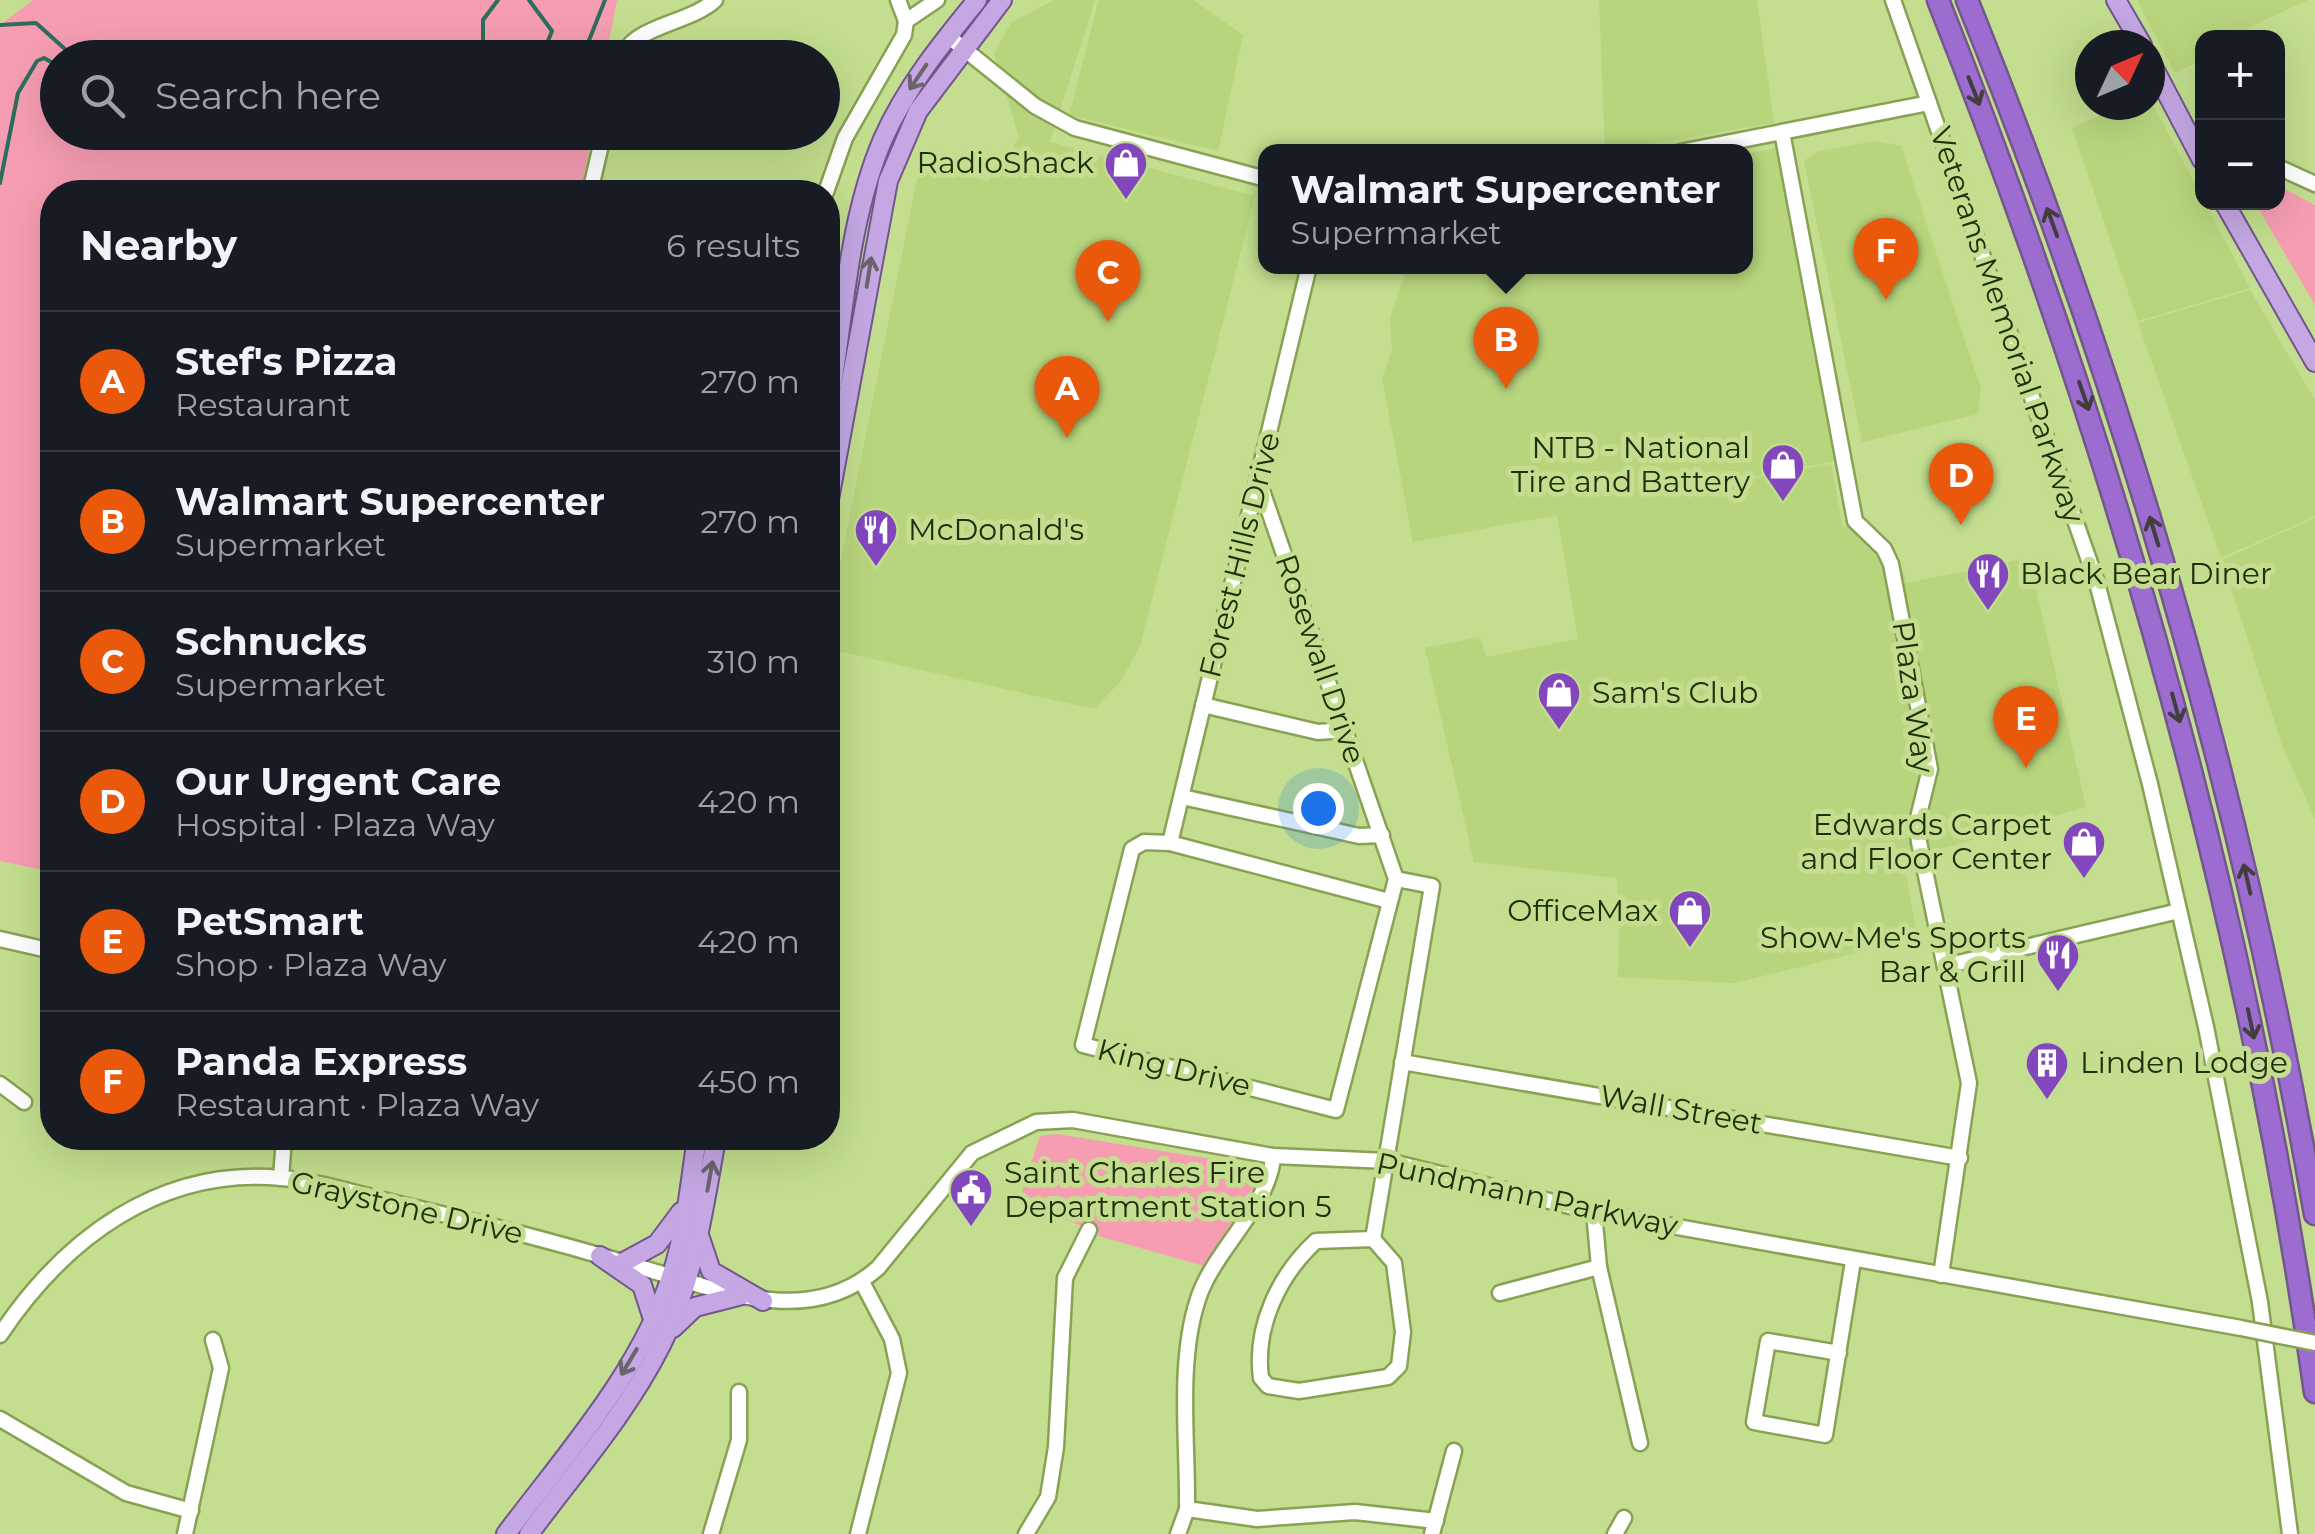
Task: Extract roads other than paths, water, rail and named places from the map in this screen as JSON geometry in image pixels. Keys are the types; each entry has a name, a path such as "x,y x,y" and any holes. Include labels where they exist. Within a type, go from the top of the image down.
{"highway":[{"path":"1938,0 2069,352 2168,679 2257,1054 2315,1392"},
{"path":"1967,0 2066,261 2180,621 2238,840 2315,1214"}],"main road":[{"path":"840,337 856,228 877,158 899,108 978,0"},
{"path":"840,350 888,181 918,112 1002,0"},
{"path":"2116,0 2133,30"},
{"path":"2165,90 2195,147"},
{"path":"2229,210 2315,362"},
{"path":"662,1345 679,1279 696,1150"},
{"path":"506,1534 611,1392 679,1279 700,1232 714,1150"},
{"path":"622,1263 657,1244 686,1202"},
{"path":"700,1232 711,1271 763,1301"},
{"path":"600,1256 642,1285 652,1319"},
{"path":"528,1534 626,1403 679,1320 695,1307 742,1295"}],"street":[{"path":"632,40 692,18 716,0"},
{"path":"830,180 846,138 904,35 906,21 898,0"},
{"path":"906,21 937,0"},
{"name":"Veterans Memorial Parkway","path":"1893,0 2097,582 2179,911 2260,1302 2290,1534"},
{"path":"948,36 1036,106 1084,132 1258,178"},
{"path":"1721,144 1929,102"},
{"name":"Plaza Way","path":"1782,132 1855,521 1884,549 1892,564 1930,769 1918,832 1969,1083 1941,1275"},
{"path":"593,180 600,150"},
{"path":"2285,171 2315,184"},
{"name":"Forest Hills Drive","path":"1170,843 1306,274"},
{"name":"Rosewall Drive","path":"1259,482 1396,879"},
{"path":"1203,705 1318,732 1345,730"},
{"path":"1182,797 1359,836 1382,835"},
{"name":"King Drive","path":"1170,843 1144,842 1132,850 1082,1045 1336,1110 1389,901"},
{"path":"1170,843 1389,901 1396,879 1432,886 1373,1239"},
{"path":"1945,966 2179,911"},
{"path":"0,939 40,948"},
{"name":"Wall Street","path":"1402,1062 1960,1158"},
{"path":"0,1084 24,1102"},
{"name":"Pundmann Parkway","path":"679,1279 763,1301 824,1298 862,1282 893,1254 956,1167 994,1138 1036,1122 1074,1120 1273,1156 1388,1160 1594,1212 2315,1343"},
{"path":"281,1178 283,1150"},
{"path":"1178,1534 1188,1509 1188,1333 1212,1268 1270,1178 1273,1156"},
{"name":"Graystone Drive","path":"0,1335 46,1273 106,1221 146,1202 207,1182 281,1178 679,1279"},
{"path":"1594,1212 1600,1267 1640,1443"},
{"path":"1026,1534 1048,1497 1056,1448 1064,1278 1089,1230"},
{"path":"1373,1239 1394,1263 1403,1332 1398,1366 1388,1377 1299,1391 1268,1386 1261,1378 1261,1345 1269,1307 1290,1271 1316,1242 1373,1239"},
{"path":"1839,1354 1768,1341 1754,1422 1826,1435 1839,1354 1852,1261"},
{"path":"1500,1293 1600,1267"},
{"path":"858,1534 899,1373 892,1339 862,1282"},
{"path":"185,1534 222,1368 213,1340"},
{"path":"711,1534 738,1440 739,1392"},
{"path":"0,1419 126,1493 190,1511"},
{"path":"1188,1509 1257,1519 1355,1512 1434,1528 1454,1451"},
{"path":"1294,1516 1294,1534"},
{"path":"1615,1534 1624,1518"}],"waterway":[{"path":"483,40 483,20 498,0"},
{"path":"529,0 552,31 548,40"},
{"path":"589,40 605,0"},
{"path":"0,25 36,23 55,40"},
{"path":"0,183 18,93 40,60"}],"place":[{"name":"RadioShack","path":"1126,201"},
{"name":"Panda Express","path":"1886,300"},
{"name":"Schnucks","path":"1108,322"},
{"name":"Walmart Supercenter","path":"1506,389"},
{"name":"Stef's Pizza","path":"1067,438"},
{"name":"NTB - National Tire and Battery","path":"1783,503"},
{"name":"Our Urgent Care","path":"1961,525"},
{"name":"McDonald's","path":"876,568"},
{"name":"Black Bear Diner","path":"1988,612"},
{"name":"Sam's Club","path":"1559,731"},
{"name":"PetSmart","path":"2026,768"},
{"name":"Edwards Carpet and Floor Center","path":"2084,880"},
{"name":"OfficeMax","path":"1690,949"},
{"name":"Show-Me's Sports Bar & Grill","path":"2058,993"},
{"name":"Linden Lodge","path":"2047,1101"},
{"name":"Saint Charles Fire Department Station 5","path":"971,1228"}]}
